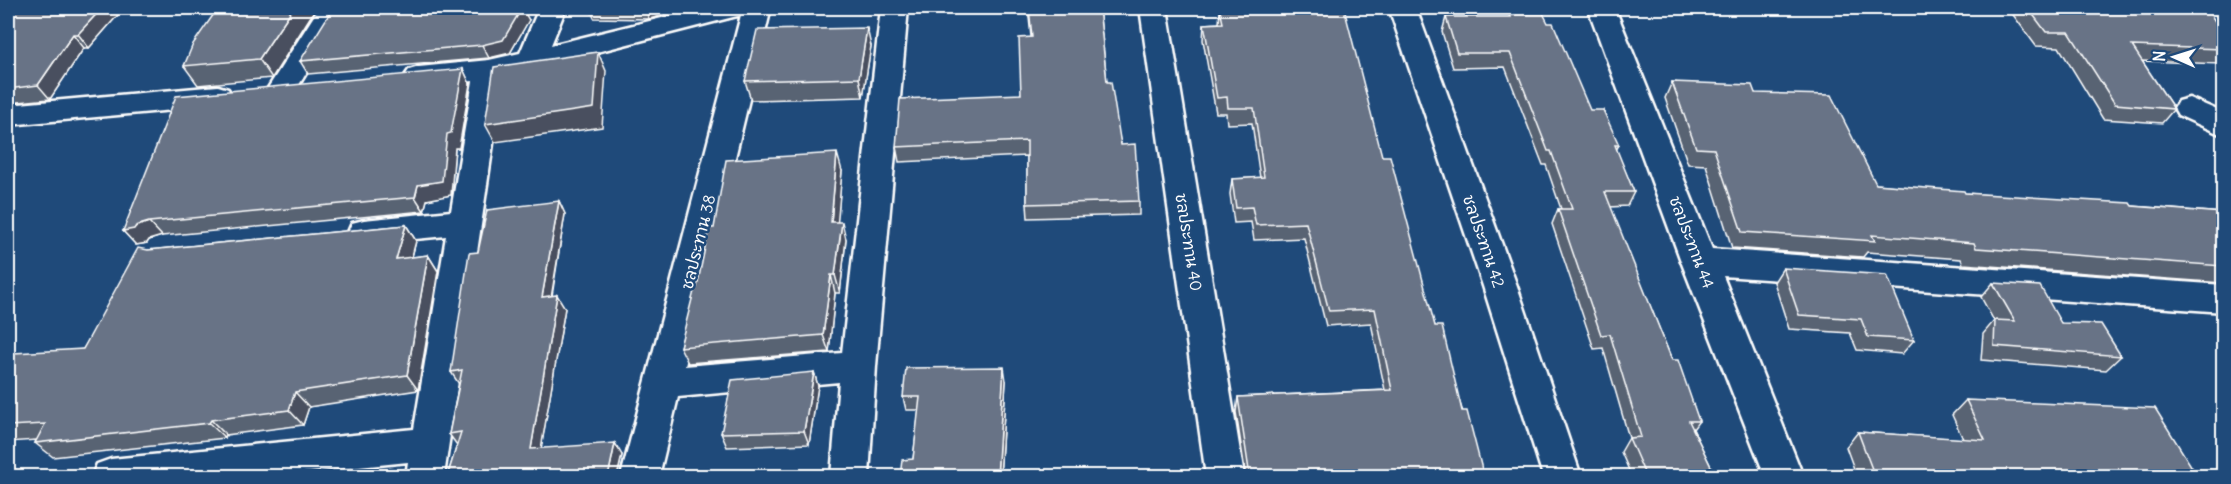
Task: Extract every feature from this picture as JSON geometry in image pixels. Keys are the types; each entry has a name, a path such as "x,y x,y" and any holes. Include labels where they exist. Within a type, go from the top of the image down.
{"street":[{"path":"261,93 332,8"},
{"path":"531,60 552,8"},
{"path":"397,80 489,70 736,8"},
{"name":"ชลประทาน 38","path":"640,477 757,8"},
{"path":"850,477 858,366 895,8"},
{"name":"ชลประทาน 40","path":"1153,8 1225,477"},
{"name":"ชลประทาน 42","path":"1401,8 1500,286 1562,477"},
{"name":"ชลประทาน 44","path":"1601,8 1784,477"},
{"path":"111,477 427,460 489,70"},
{"path":"8,115 316,87"},
{"path":"2189,108 2223,126"},
{"path":"338,234 466,222"},
{"path":"1698,261 2223,299"},
{"path":"662,383 858,366"}],"building":[{"path":"8,8 102,8 78,34 73,34 38,85 8,89"},
{"path":"218,8 293,8 259,59 184,66 193,44"},
{"path":"333,8 522,8 503,40 482,45 300,61"},
{"path":"1029,8 1099,8 1107,82 1111,82 1121,145 1135,144 1139,201 1027,204 1027,141 896,147 900,99 1021,94 1019,38 1032,37"},
{"path":"1344,8 1382,156 1390,156 1435,326 1442,326 1462,411 1467,411 1484,477 1250,477 1238,397 1392,390 1375,309 1329,311 1306,223 1256,225 1252,207 1236,208 1232,179 1264,177 1254,108 1228,108 1227,97 1217,98 1204,24 1223,23 1220,10"},
{"path":"2028,8 2206,8 2223,33 2223,49 2132,46 2174,109 2115,104 2069,32 2046,32"},
{"path":"1543,13 1548,23 1553,23 1590,110 1603,110 1619,145 1615,145 1634,192 1605,192 1672,360 1678,360 1699,421 1689,421 1716,477 1646,477 1629,438 1641,437 1610,334 1601,335 1558,209 1572,209 1551,151 1548,151 1510,53 1457,53 1446,17 1511,17 1510,14"},
{"path":"867,28 859,78 745,81 757,30"},
{"path":"598,52 594,108 485,124 494,67"},
{"path":"463,69 451,133 447,134 442,181 418,185 415,197 149,222 123,231 176,96"},
{"path":"1672,82 1752,85 1755,93 1831,95 1876,184 1964,191 1965,193 2130,203 2132,206 2223,213 2223,266 1976,248 1974,243 1872,235 1875,241 1742,232 1714,149 1696,148"},
{"path":"837,153 831,222 842,222 835,275 831,275 823,335 680,347 695,287 697,287 709,228 714,228 726,160"},
{"path":"559,201 542,297 557,295 531,449 615,443 608,477 447,477 461,432 449,434 462,370 451,372 469,253 478,252 487,210"},
{"path":"406,225 396,259 428,255 407,375 295,392 289,410 211,420 209,423 35,443 45,424 8,426 8,363 14,353 83,349 138,248 148,250"},
{"path":"1783,268 1887,275 1914,340 1868,337 1861,319 1799,315"},
{"path":"1993,283 2040,286 2061,323 2101,324 2121,356 1994,346 1995,320 2015,321"},
{"path":"1004,367 997,477 900,477 902,460 913,459 920,397 903,397 906,368"},
{"path":"814,372 804,431 721,433 732,380"},
{"path":"1966,400 2155,408 2198,477 1875,477 1858,432 1985,440"}]}
